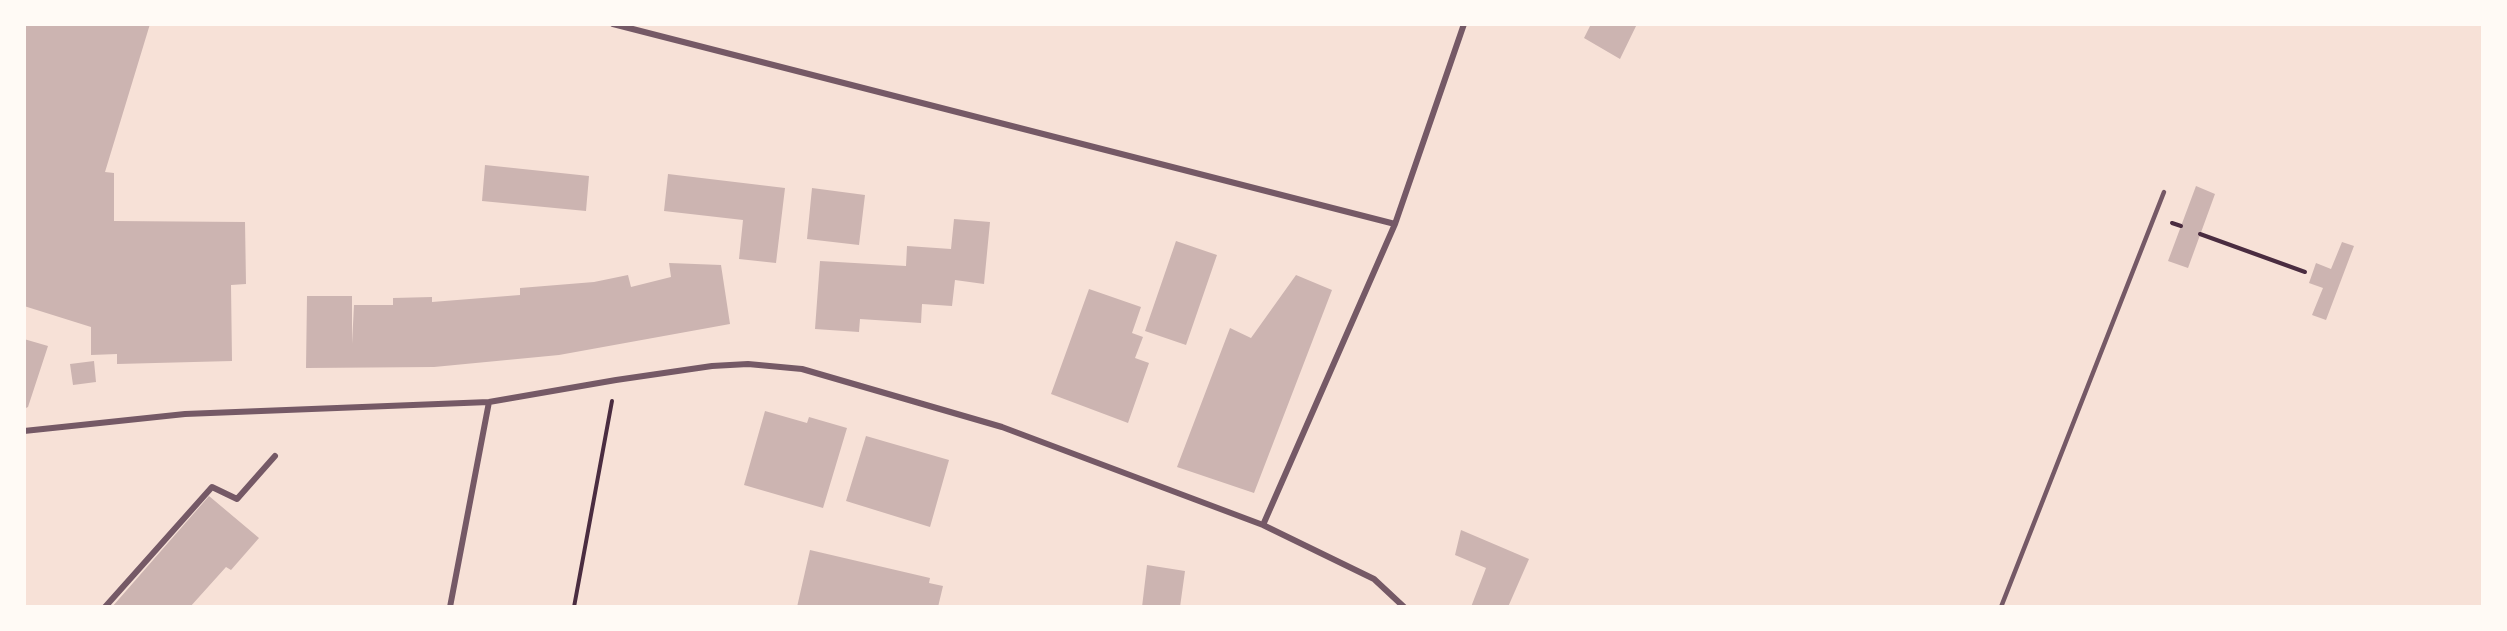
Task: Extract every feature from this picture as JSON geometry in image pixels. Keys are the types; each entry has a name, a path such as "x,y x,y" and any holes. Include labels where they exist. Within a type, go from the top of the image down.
{"street":[{"path":"613,24 1395,224"},
{"path":"1263,525 1395,224 1464,24"},
{"path":"24,431 185,414 489,402 712,366 748,364 802,369 1002,427 1263,525 1374,579 1404,607"},
{"path":"450,607 489,402"},
{"path":"105,607 212,488 237,499 275,456"}],"lane":[{"path":"2001,607 2164,192"}],"path":[{"path":"2200,234 2305,272"},
{"path":"574,607 616,380"}],"building":[{"path":"24,24 150,24 105,172 114,173 114,221 245,222 246,284 231,285 232,361 117,364 117,354 91,355 91,327 24,306"},
{"path":"1591,24 1637,24 1620,59 1584,38"},
{"path":"485,165 589,176 586,211 482,201"},
{"path":"668,174 785,188 776,263 739,259 743,220 664,211"},
{"path":"2196,186 2215,194 2188,268 2168,261"},
{"path":"812,188 865,195 859,245 807,239"},
{"path":"954,219 990,222 984,284 955,280 952,306 922,304 921,323 860,319 859,332 815,329 820,261 906,266 907,246 951,249"},
{"path":"1176,241 1217,255 1186,345 1145,331"},
{"path":"2342,242 2354,246 2326,320 2312,315 2323,288 2309,283 2316,263 2331,269"},
{"path":"669,263 721,265 730,324 559,355 434,367 306,368 307,296 352,296 352,344 354,305 393,305 393,298 432,297 432,302 520,295 520,288 594,282 628,275 631,287 671,277"},
{"path":"1296,275 1332,290 1254,493 1177,467 1230,328 1251,338"},
{"path":"1089,289 1141,307 1132,333 1143,337 1135,358 1149,363 1128,423 1051,394"},
{"path":"24,339 48,346 28,407 24,409"},
{"path":"94,361 96,382 73,385 70,364"},
{"path":"765,411 807,423 809,417 847,428 823,508 744,485"},
{"path":"866,436 949,460 930,527 846,501"},
{"path":"209,496 259,538 231,570 226,567 190,607 112,607"},
{"path":"1461,530 1529,559 1508,607 1471,607 1486,568 1455,555"},
{"path":"810,550 930,578 929,583 943,586 938,607 797,607"},
{"path":"1147,565 1185,571 1180,607 1142,607"}]}
